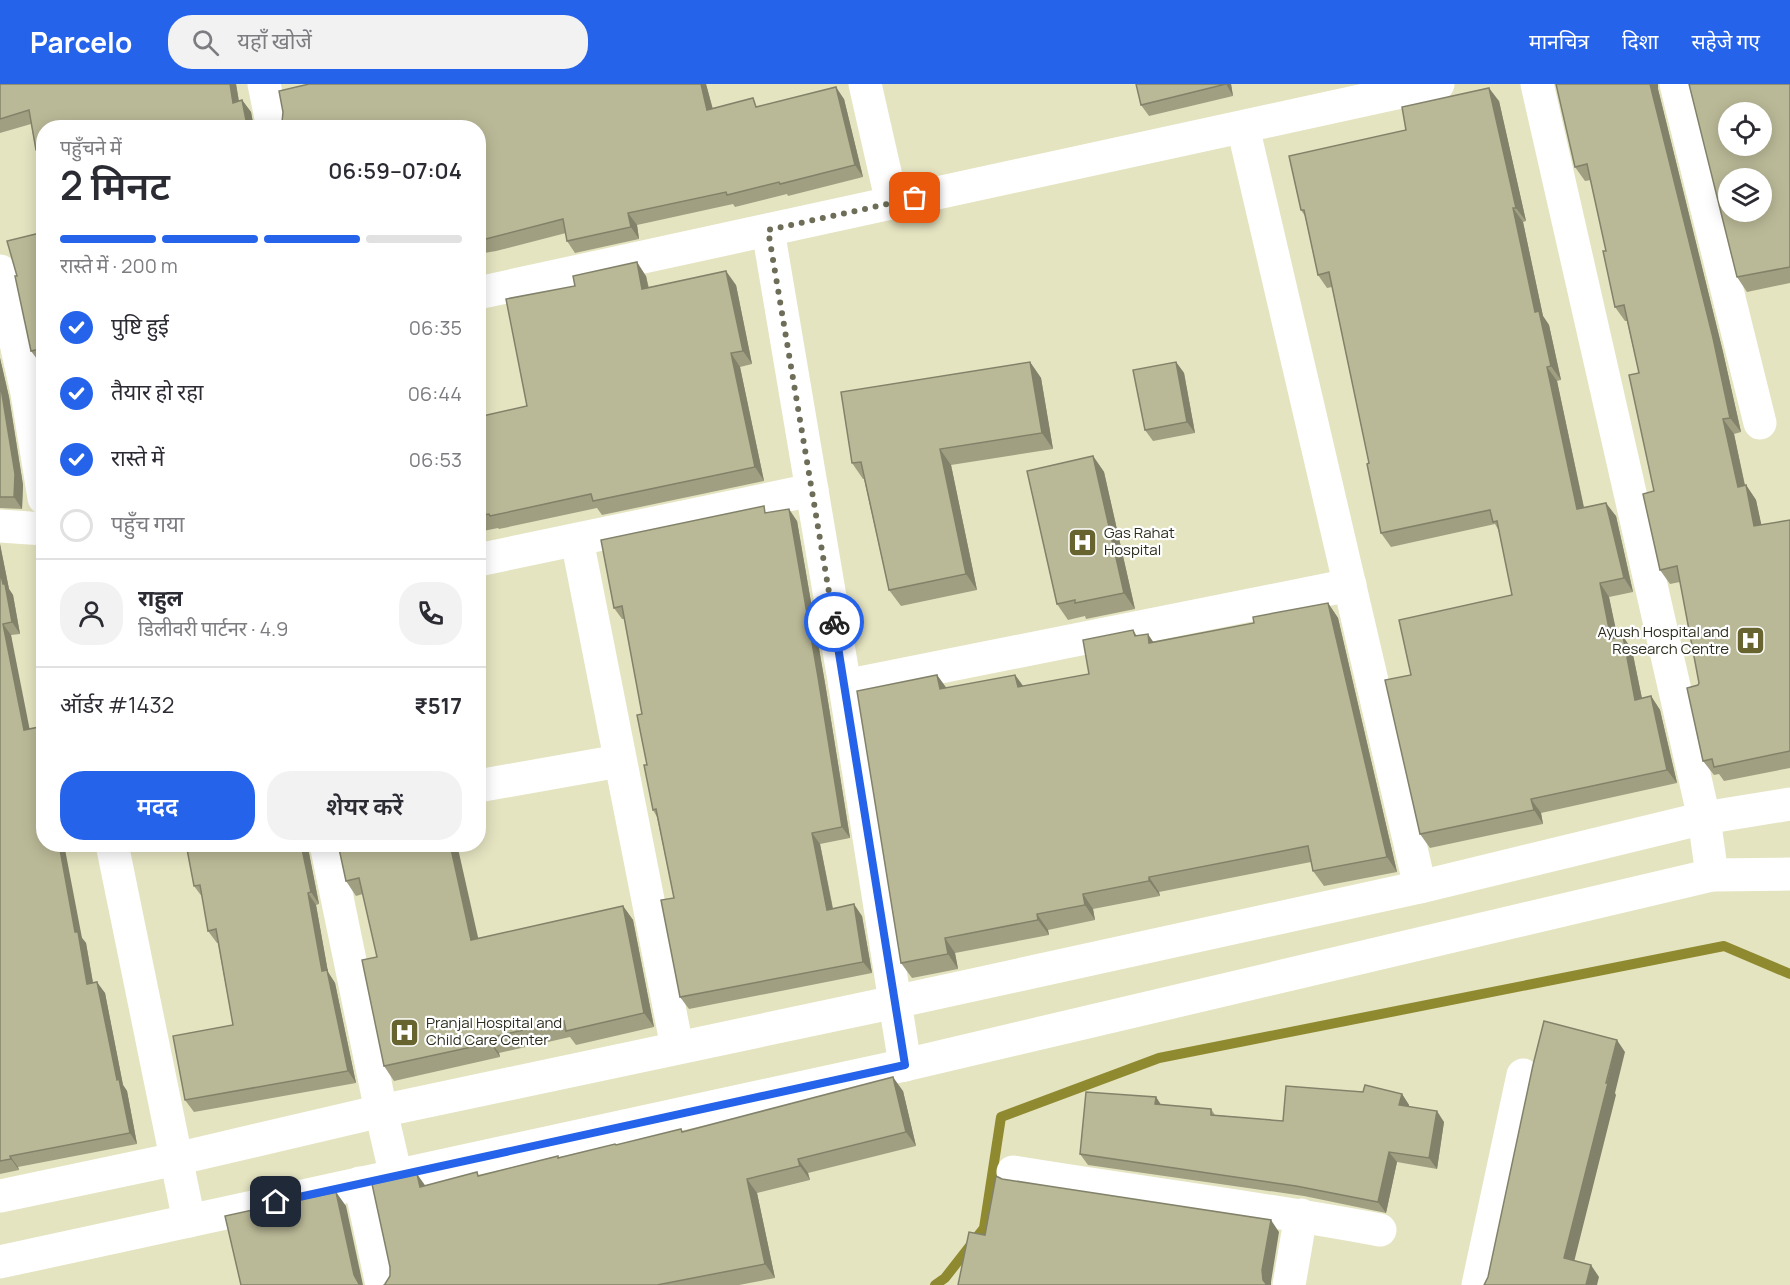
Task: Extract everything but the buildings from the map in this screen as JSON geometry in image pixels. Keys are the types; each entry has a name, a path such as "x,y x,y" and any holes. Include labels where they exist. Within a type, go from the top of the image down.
{"street":[{"path":"264,84 271,120"},
{"path":"865,84 892,203"},
{"path":"486,291 1438,84"},
{"path":"1537,84 1704,818 1712,875"},
{"path":"1676,84 1761,423"},
{"path":"1243,126 1420,887"},
{"path":"768,230 845,686 905,1065"},
{"path":"0,271 35,391"},
{"path":"486,558 812,490"},
{"path":"0,526 36,528"},
{"path":"577,540 677,1047"},
{"path":"845,686 1350,585"},
{"path":"486,785 620,761"},
{"path":"0,1196 176,1159 381,1111 1420,887 1704,818 1790,804"},
{"path":"114,852 189,1221"},
{"path":"328,852 396,1176"},
{"path":"0,1262 905,1065 1712,875 1790,874"},
{"path":"1478,1285 1523,1075"},
{"path":"1013,1172 1301,1215 1380,1230"},
{"path":"360,1183 382,1285"},
{"path":"1288,1285 1301,1215"}],"waterway":[{"path":"935,1285 945,1278 984,1228 1001,1117 1159,1058 1724,946 1790,974"}],"way so far":[{"path":"834,622 768,230 915,198"}],"place":[{"name":"Gas Rahat Hospital","path":"1083,542"},
{"name":"Ayush Hospital and Research Centre","path":"1750,641"},
{"name":"Pranjal Hospital and Child Care Center","path":"405,1032"}],"route":[{"path":"276,1202 905,1065 834,622"}]}
